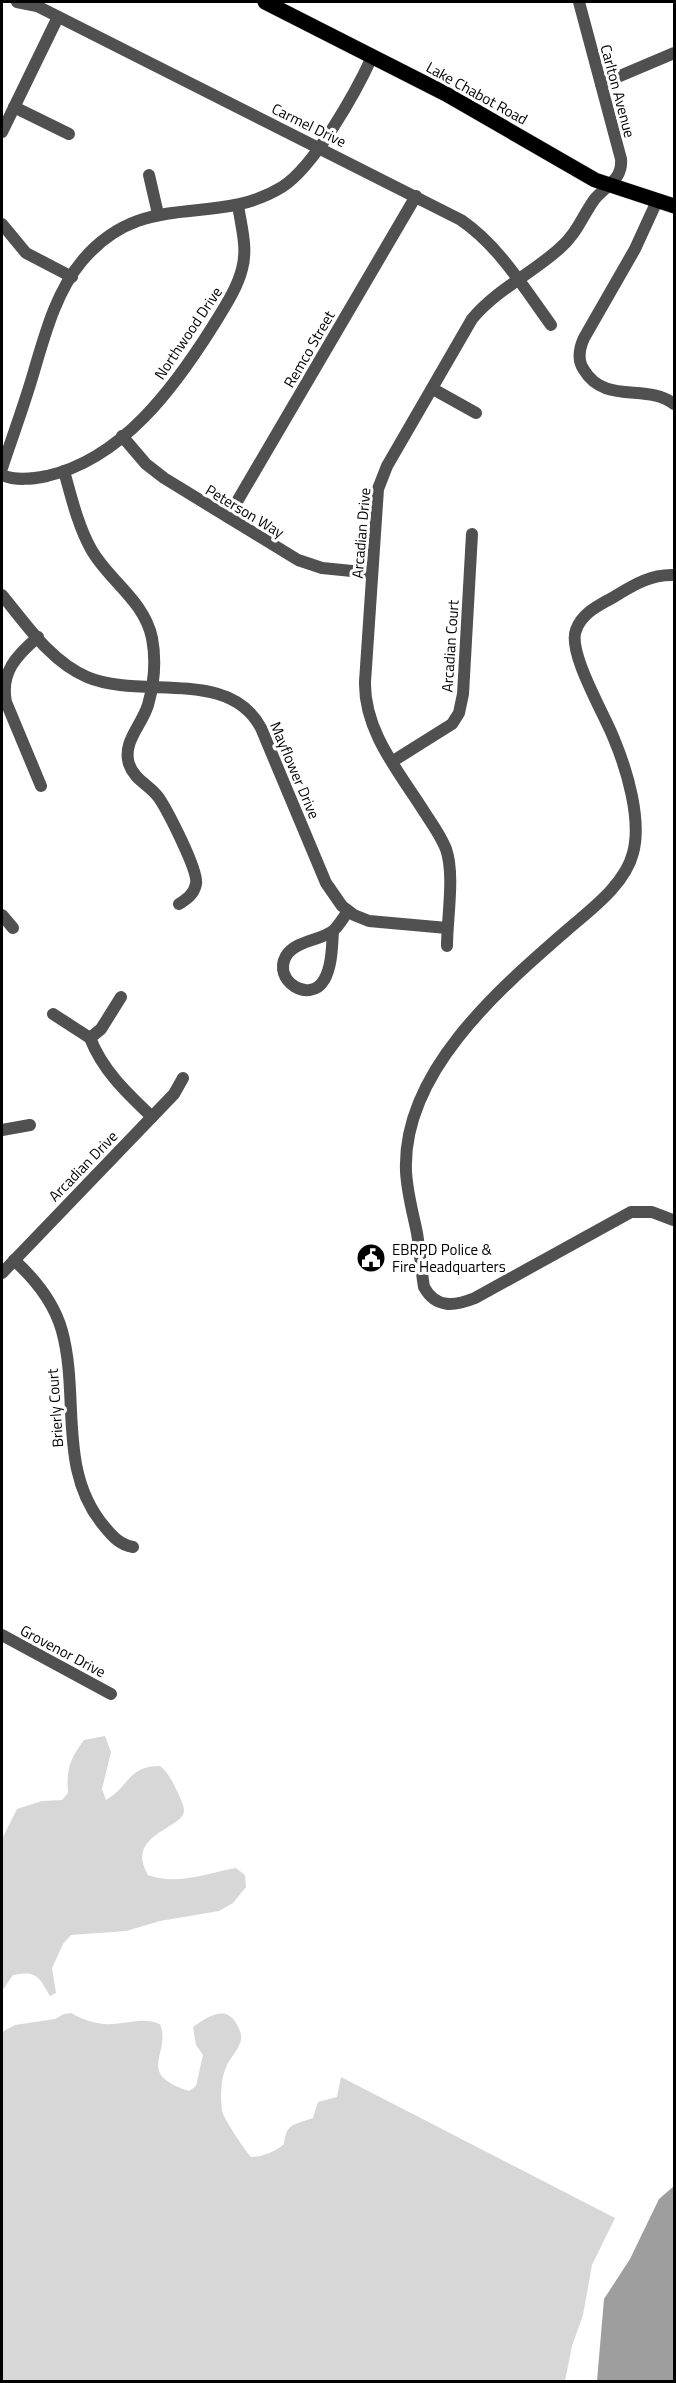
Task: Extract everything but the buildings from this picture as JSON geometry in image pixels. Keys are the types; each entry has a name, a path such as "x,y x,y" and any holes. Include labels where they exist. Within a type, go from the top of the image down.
{"main road":[{"name":"Lake Chabot Road","path":"265,2 446,94 610,187 675,206"}],"street":[{"name":"Carmel Drive","path":"17,2 37,6 320,147 469,225 488,243 551,325"},
{"name":"Carlton Avenue","path":"579,2 621,159 620,172 610,187"},
{"path":"2,132 58,17"},
{"path":"601,84 675,53"},
{"path":"2,468 49,323 81,262 105,239 133,222 158,214 238,205 262,197 290,182 305,168 320,147 372,57"},
{"path":"14,107 69,134"},
{"path":"149,175 158,214"},
{"name":"Arcadian Drive","path":"447,945 449,871 446,851 436,830 371,724 364,697 375,506 380,483 387,466 472,319 484,305 567,242 593,202 610,187"},
{"name":"Remco Street","path":"228,517 416,196"},
{"path":"657,201 635,249 584,339 579,354 586,374 605,389 662,396 675,404"},
{"name":"Northwood Drive","path":"2,475 26,479 64,471 89,460 122,436 157,403 182,373 231,296 240,276 244,258 238,205"},
{"path":"2,224 26,253 72,278"},
{"path":"433,389 476,413"},
{"name":"Peterson Way","path":"122,436 155,472 283,552 313,566 372,573"},
{"path":"64,471 90,548 139,607 147,622 153,647 151,687 146,712 130,740 128,760 136,778 158,798 195,870 196,885 193,892 188,899 179,904"},
{"name":"Arcadian Court","path":"393,761 446,729 459,713 463,694 472,534"},
{"path":"673,1220 644,1211 624,1215 475,1298 458,1304 443,1304 430,1296 424,1287 406,1170 409,1133 420,1099 433,1074 456,1041 521,970 605,895 628,867 634,850 636,829 630,792 615,739 577,657 574,636 579,623 590,611 650,578 675,575"},
{"name":"Mayflower Drive","path":"2,595 64,664 88,678 121,685 224,695 238,702 254,717 261,728 326,883 335,898 348,911 361,918 381,923 447,928"},
{"path":"38,637 10,664 4,675 3,688 6,702 41,786"},
{"path":"333,931 298,946 286,956 283,964 284,976 293,986 308,990 322,984 328,972 333,931 348,911"},
{"path":"2,915 13,928"},
{"path":"90,1038 101,1029 121,997"},
{"path":"53,1014 90,1038 101,1062 112,1077 152,1117"},
{"name":"Arcadian Drive","path":"2,1273 174,1094 183,1078"},
{"path":"2,1130 30,1125"},
{"name":"Brierly Court","path":"14,1260 42,1289 55,1311 61,1328 66,1351 74,1462 83,1494 95,1515 110,1534 123,1545 133,1547"},
{"name":"Grovenor Drive","path":"2,1635 111,1694"}],"shaded area":[{"path":"105,1736 111,1752 102,1789 106,1800 141,1769 160,1766 170,1778 183,1804 184,1811 181,1817 157,1834 143,1850 143,1861 148,1875 181,1879 236,1868 245,1875 246,1887 233,1903 219,1911 160,1921 126,1931 71,1935 63,1944 52,1968 56,1993 50,1996 36,1976 27,1973 13,1975 2,1991 2,1839 17,1809 42,1801 62,1800 68,1793 68,1771 79,1747 84,1740"},
{"path":"71,2013 101,2024 142,2021 160,2024 162,2045 158,2062 159,2070 163,2077 172,2084 189,2091 196,2086 203,2055 196,2045 193,2027 215,2014 226,2014 232,2017 239,2029 241,2040 223,2075 222,2110 239,2141 251,2157 268,2154 280,2147 284,2144 289,2128 313,2118 318,2102 337,2097 341,2077 615,2218 592,2265 583,2315 572,2346 565,2381 2,2381 2,2032 15,2025 55,2019"},
{"path":"674,2186 674,2381 597,2381 604,2299 630,2259 659,2199"}],"place":[{"name":"EBRPD Police & Fire Headquarters","path":"371,1258"}]}
